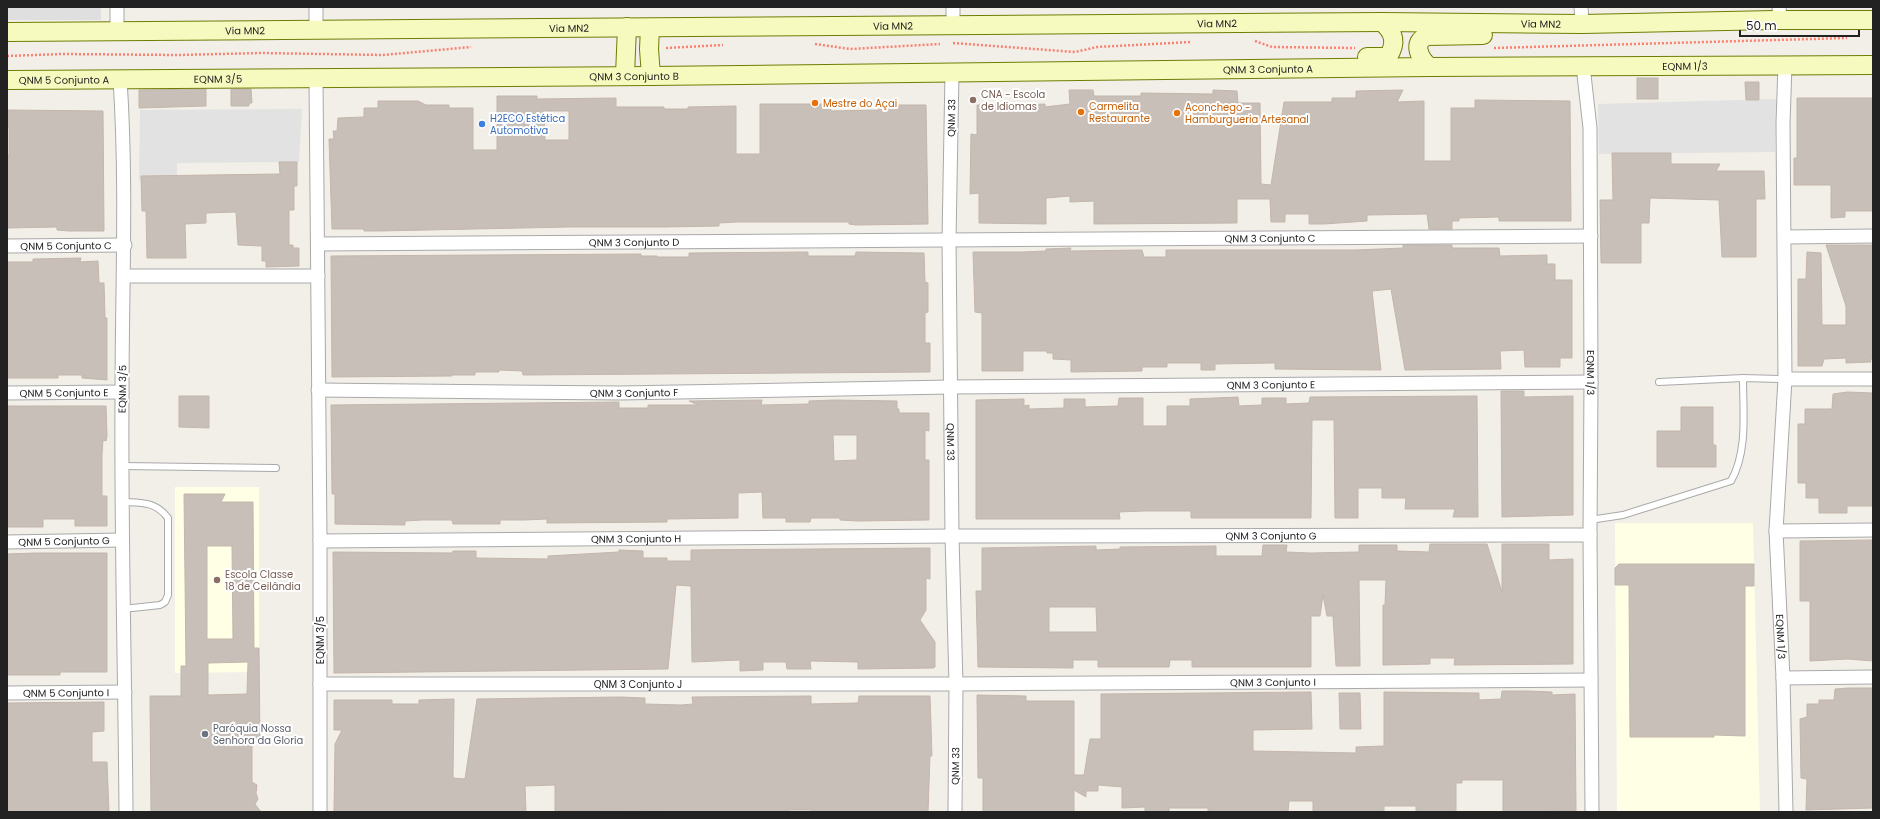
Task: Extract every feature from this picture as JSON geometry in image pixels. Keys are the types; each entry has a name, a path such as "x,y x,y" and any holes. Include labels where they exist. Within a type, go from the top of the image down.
{"main road":[{"name":"Via MN2","path":"7,32 316,31 627,27 953,27 1778,16 1873,20"},
{"path":"1430,67 1424,63 1418,53 1420,41 1427,36 1543,34 1588,18"},
{"path":"1217,69 1267,58 1388,57 1393,47 1393,35 1389,28 1382,22"},
{"path":"624,75 627,27"},
{"path":"650,28 648,49 651,76"},
{"path":"1780,65 1873,65"},
{"name":"EQNM 1/3","path":"1584,66 1780,65"},
{"name":"QNM 3 Conjunto A","path":"952,72 1584,66"},
{"name":"QNM 3 Conjunto B","path":"316,79 952,72"},
{"name":"EQNM 3/5","path":"120,79 316,79"},
{"name":"QNM 5 Conjunto A","path":"7,80 120,79"}],"street":[{"path":"116,7 117,32"},
{"path":"316,7 316,31"},
{"path":"953,7 953,27"},
{"name":"EQNM 1/3","path":"1780,65 1786,237 1785,379 1776,532 1783,678 1786,812"},
{"name":"EQNM 1/3","path":"1584,66 1590,128 1592,812"},
{"name":"QNM 33","path":"952,72 949,240 952,536 956,684 955,812"},
{"name":"EQNM 3/5","path":"120,79 124,135 125,245 122,392 122,540 126,812"},
{"name":"EQNM 3/5","path":"316,79 320,541 320,812"},
{"name":"QNM 3 Conjunto C","path":"949,240 1591,236"},
{"path":"1786,237 1873,236"},
{"name":"QNM 3 Conjunto D","path":"318,244 949,240"},
{"name":"QNM 5 Conjunto C","path":"7,246 125,245"},
{"path":"124,276 318,276"},
{"path":"1785,379 1873,379"},
{"name":"QNM 3 Conjunto E","path":"950,387 1591,382"},
{"name":"QNM 3 Conjunto F","path":"318,390 620,393 950,387"},
{"name":"QNM 5 Conjunto E","path":"7,393 122,392"},
{"path":"1776,532 1873,530"},
{"name":"QNM 3 Conjunto G","path":"952,536 1590,534"},
{"name":"QNM 3 Conjunto H","path":"320,541 952,536"},
{"name":"QNM 5 Conjunto G","path":"7,542 122,540"},
{"path":"1783,678 1873,677"},
{"name":"QNM 3 Conjunto I","path":"956,684 1591,680"},
{"name":"QNM 3 Conjunto J","path":"320,684 956,684"},
{"name":"QNM 5 Conjunto I","path":"7,692 125,692"}],"lane":[{"path":"1590,520 1623,515 1731,481 1738,468 1742,452 1743,378"},
{"path":"1659,382 1743,378 1785,379"},
{"path":"122,466 276,468"},
{"path":"122,502 148,504 161,509 168,518 168,595 165,602 160,605 123,609"}],"path":[{"path":"1778,16 1774,41 1780,65"},
{"path":"1492,48 1850,38"},
{"path":"1253,40 1272,47 1362,48"},
{"path":"811,44 850,49 947,43 1075,52 1097,47 1194,42"},
{"path":"648,49 726,45"},
{"path":"7,56 62,54 178,56 262,52 383,55 457,49 474,46"}],"shaded area":[{"path":"7,7 101,7 101,20 7,20"},
{"path":"1776,99 1775,152 1599,154 1598,104"},
{"path":"302,109 299,162 177,163 177,179 139,180 140,110"},
{"name":"Escola Classe 18 de Ceilândia","path":"175,487 259,487 259,672 175,673"},
{"path":"1615,523 1753,523 1760,812 1617,812"}],"building":[{"path":"1637,78 1658,78 1658,99 1637,99"},
{"path":"1745,82 1759,82 1759,100 1746,100"},
{"path":"206,89 206,106 139,108 139,90"},
{"path":"231,89 251,89 252,103 249,103 249,106 231,106"},
{"path":"1069,90 1093,90 1094,96 1141,96 1141,93 1213,94 1213,90 1237,91 1238,103 1260,103 1261,184 1271,185 1284,102 1332,102 1332,98 1356,98 1356,91 1403,90 1397,102 1424,101 1424,161 1451,161 1451,108 1475,108 1475,100 1570,101 1571,221 1499,221 1499,217 1459,218 1459,221 1452,221 1452,229 1429,229 1427,214 1367,215 1367,221 1309,224 1309,214 1285,214 1285,222 1271,222 1270,199 1237,199 1237,223 1094,224 1094,201 1070,202 1070,196 1046,198 1046,224 979,223 979,193 970,194 971,134 977,135 977,105 1022,107 1022,105 1045,104 1045,107 1070,104"},
{"path":"497,96 537,96 537,99 616,98 616,107 664,107 664,109 688,109 688,107 736,106 736,154 760,154 760,104 830,104 831,111 879,110 879,105 926,105 928,224 856,225 849,224 849,222 737,222 719,223 719,226 665,227 570,227 379,231 364,231 364,229 332,229 329,139 334,139 333,131 337,131 338,118 364,117 364,108 378,108 378,101 418,101 426,105 449,105 449,108 473,108 473,150 497,150","holes":["544,111 569,111 569,140 545,140"]},
{"path":"1797,98 1873,98 1873,211 1845,211 1845,217 1831,218 1831,185 1794,185 1794,158 1797,158"},
{"path":"7,110 103,111 104,231 57,230 57,227 7,228 7,155 9,155 9,127 7,127"},
{"path":"1612,153 1671,153 1671,164 1720,164 1716,171 1764,171 1765,199 1756,199 1756,257 1722,257 1719,200 1650,198 1649,223 1641,223 1641,263 1601,263 1600,200 1613,200"},
{"path":"279,162 297,162 297,186 294,186 294,210 289,210 289,245 293,245 293,248 299,248 299,266 266,267 266,261 262,261 262,246 238,245 236,212 206,213 206,223 185,224 186,258 147,258 146,211 142,211 141,176 280,174"},
{"path":"1403,245 1452,245 1452,248 1499,248 1500,256 1547,255 1547,264 1555,264 1555,280 1572,280 1572,358 1560,358 1560,367 1525,367 1524,350 1500,351 1501,369 1405,370 1391,289 1372,291 1381,370 1275,369 1275,363 1215,364 1215,370 1201,370 1201,363 1167,363 1167,367 1142,367 1142,371 1071,372 1071,360 1053,359 1053,353 1047,353 1047,351 1023,351 1023,371 982,371 982,313 975,312 973,252 1023,252 1071,248 1070,251 1142,250 1144,257 1166,257 1166,250 1356,250 1403,248"},
{"path":"1826,245 1873,245 1873,359 1870,359 1871,362 1846,363 1846,358 1824,359 1822,366 1798,366 1798,279 1806,279 1807,252 1821,253 1822,325 1846,325 1846,306"},
{"path":"808,252 808,256 855,256 856,252 924,253 925,282 928,283 928,312 925,313 925,343 930,343 930,372 523,375 522,371 499,370 499,372 475,372 475,375 452,376 332,377 331,256 641,254 641,256 657,257 689,257 689,253"},
{"path":"81,258 80,262 98,261 99,283 104,283 105,318 107,318 107,380 82,378 82,375 58,375 58,378 7,378 7,262 33,262 33,259"},
{"path":"1501,391 1524,391 1524,397 1573,396 1573,515 1502,517"},
{"path":"1847,392 1873,393 1873,506 1847,506 1847,513 1819,513 1819,498 1806,498 1806,483 1798,483 1798,424 1805,424 1805,409 1832,409 1833,394"},
{"path":"179,396 209,396 209,428 179,427"},
{"path":"1477,396 1478,517 1453,517 1455,509 1405,509 1406,498 1382,498 1382,488 1358,488 1358,518 1335,518 1334,420 1312,420 1311,518 1191,518 1191,511 1144,511 1119,512 1120,519 976,519 976,400 1024,399 1024,406 1029,405 1029,409 1064,408 1064,399 1085,399 1085,407 1118,406 1119,398 1143,398 1143,426 1167,426 1167,406 1190,406 1190,399 1238,397 1239,406 1262,405 1262,398 1286,398 1286,404 1309,403 1310,397"},
{"path":"762,400 761,405 809,404 809,401 834,400 897,401 897,409 899,409 899,413 929,413 929,431 925,430 925,460 929,460 929,520 858,521 840,520 840,518 811,518 810,522 786,522 786,518 763,518 762,492 738,493 738,518 667,519 667,522 547,523 547,519 500,520 500,524 453,524 452,520 422,520 405,521 405,525 335,524 335,494 332,494 331,405 619,402 619,408 648,408 648,405 698,405 689,401","holes":["833,435 857,435 857,460 834,461"]},
{"path":"7,406 106,406 107,436 106,441 103,440 102,496 107,496 107,526 75,526 75,519 43,519 43,527 7,527"},
{"path":"1681,407 1713,407 1713,445 1716,445 1716,467 1657,467 1657,431 1681,431"},
{"path":"184,494 225,494 221,502 253,502 254,648 259,648 260,742 252,742 252,782 257,785 256,793 258,799 255,804 261,812 151,812 150,696 181,696 181,666 186,666","holes":["207,546 232,546 233,639 207,639","248,662 247,694 208,695 208,663"]},
{"path":"1873,540 1873,661 1848,659 1810,661 1810,601 1800,601 1800,541"},
{"path":"1430,544 1487,544 1502,592 1502,544 1549,544 1549,560 1573,559 1573,664 1454,665 1455,658 1430,658 1430,664 1383,665 1383,605 1385,605 1386,580 1359,580 1360,666 1336,666 1333,616 1327,616 1323,595 1320,616 1311,616 1311,667 1192,667 1192,660 1170,660 1169,667 1098,667 1098,660 1073,660 1073,668 978,667 976,591 982,591 982,548 1096,546 1096,550 1120,549 1120,547 1216,546 1216,556 1262,556 1263,545 1287,545 1286,552 1311,553 1359,552 1359,545 1397,545 1397,551 1429,552","holes":["1049,607 1096,607 1097,632 1049,632"]},
{"path":"930,548 930,579 926,578 926,610 920,620 935,642 935,667 933,668 858,669 858,662 810,661 811,669 787,669 786,662 763,662 763,670 740,671 740,660 692,662 691,586 676,585 668,669 334,673 333,552 452,553 453,551 476,551 476,558 548,559 548,556 619,552 619,550 643,551 643,558 667,558 667,561 691,561 691,550"},
{"path":"107,553 107,672 60,672 60,675 7,675 7,554"},
{"path":"1619,564 1754,564 1754,586 1745,586 1745,736 1714,735 1714,737 1630,737 1629,585 1615,585 1615,568"},
{"path":"1873,688 1873,808 1806,810 1807,779 1801,778 1800,719 1807,717 1807,704 1819,704 1819,700 1834,700 1835,689"},
{"path":"1502,691 1552,692 1552,695 1575,694 1576,811 1503,812 1503,780 1462,780 1462,783 1456,783 1456,812 1416,812 1416,806 1384,806 1384,812 1313,812 1313,801 1289,801 1288,812 1208,812 1208,808 1169,808 1169,812 1145,812 1145,807 1122,808 1122,787 1098,785 1098,791 1086,791 1086,797 1074,790 1074,812 983,812 983,778 978,778 977,695 1026,696 1026,701 1074,701 1074,775 1084,775 1090,739 1101,739 1101,694 1311,692 1312,729 1253,730 1253,751 1356,753 1356,747 1384,746 1384,692 1479,693 1479,700 1501,699"},
{"path":"1339,693 1360,693 1361,729 1340,729"},
{"path":"811,696 811,704 858,703 859,696 930,696 932,756 930,756 928,812 812,812 812,810 788,810 788,812 555,811 555,785 525,786 526,812 334,812 335,744 342,730 334,730 334,700 392,700 392,704 419,704 419,700 454,699 453,778 465,779 477,699 620,697 645,698 645,704 681,705 693,704 692,697"},
{"path":"104,702 104,731 92,732 92,762 107,762 109,812 7,812 7,703"}],"place":[{"name":"CNA - Escola de Idiomas","path":"973,100"},
{"name":"Mestre do Açai","path":"815,103"},
{"name":"Carmelita Restaurante","path":"1081,112"},
{"name":"Aconchego - Hamburgueria Artesanal","path":"1177,113"},
{"name":"H2ECO Estética Automotiva","path":"482,124"},
{"name":"Escola Classe 18 de Ceilândia","path":"217,580"},
{"name":"Paróquia Nossa Senhora da Gloria","path":"205,734"}]}
